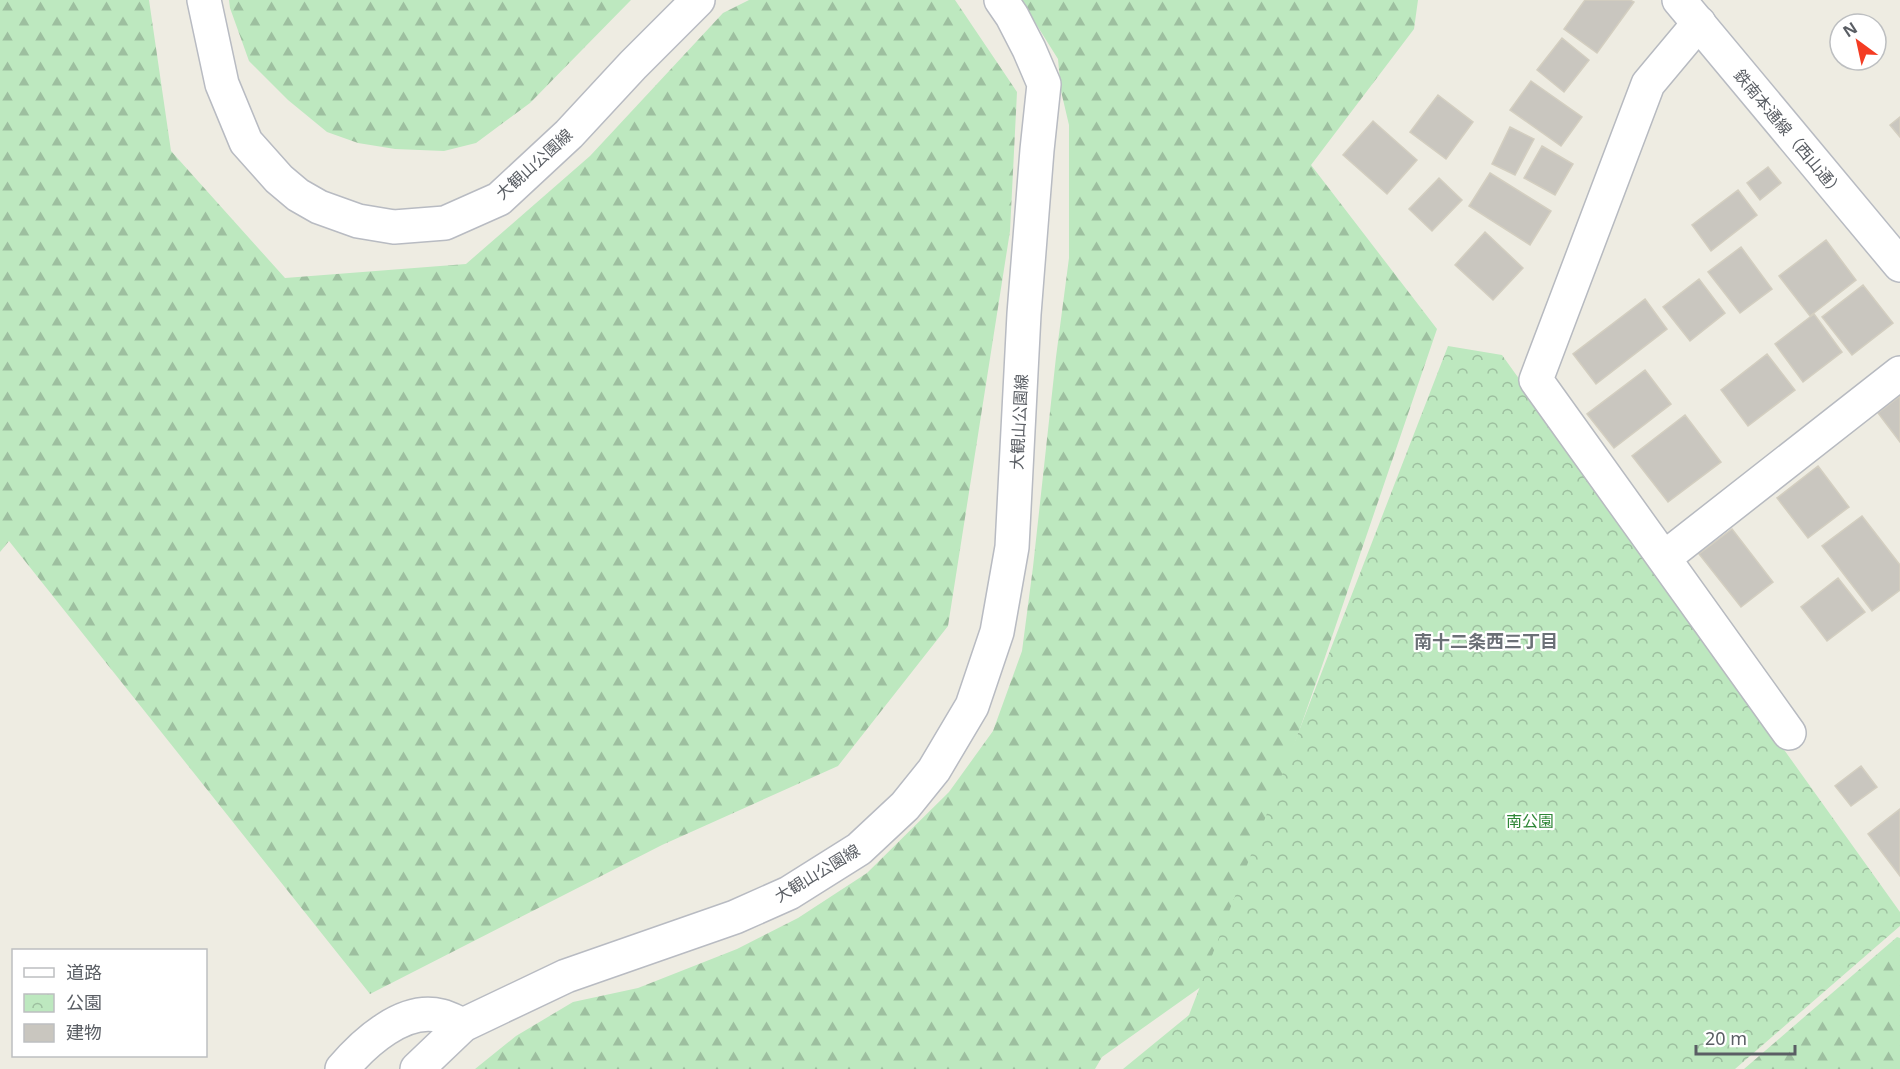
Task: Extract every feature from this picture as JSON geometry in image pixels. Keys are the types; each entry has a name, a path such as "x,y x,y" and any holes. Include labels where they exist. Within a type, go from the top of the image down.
{"main road":[{"name":"大観山公園線","path":"204,0 222,84 246,142 279,179 298,195 320,207 358,221 394,227 445,223 499,199 569,134 633,64 698,0"},
{"name":"大観山公園線","path":"417,1069 463,1025 566,976 735,917 789,893 859,849 905,806 927,779 972,706 998,632 1012,547 1024,314 1044,84 1029,48 1001,0"},
{"name":"鉄南本通線（西山通）","path":"1689,12 1900,265"},
{"path":"1689,12 1648,84 1536,380 1789,733"},
{"path":"1664,558 1900,373"},
{"path":"342,1069 384,1029 411,1016 439,1016 463,1025"}],"green space":[{"path":"0,0 149,0 171,151 285,278 466,264 590,156 723,13 749,0 955,0 1017,92 1010,231 948,626 838,766 662,845 370,994 9,541 0,552"},
{"path":"229,0 631,0 530,103 476,143 444,151 395,149 358,143 327,132 288,100 249,61"},
{"path":"1021,0 1418,0 1414,29 1311,165 1437,329 1212,979 1102,1057 1095,1069 475,1069 516,1036 573,1002 638,988 737,949 798,918 867,873 949,792 993,731 1022,651 1069,258 1069,125 1061,91 1058,59"},
{"name":"南公園","path":"1448,346 1502,355 1900,912 1900,926 1735,1069 1123,1069 1189,1015"},
{"path":"1897,937 1900,938 1900,1069 1744,1069"}],"building":[{"path":"1585,0 1630,0 1634,2 1597,53 1564,29"},
{"path":"1562,38 1589,60 1564,92 1537,70"},
{"path":"1531,81 1582,117 1561,146 1510,110"},
{"path":"1438,95 1473,122 1446,159 1410,132"},
{"path":"1900,117 1900,137 1890,125"},
{"path":"1373,121 1417,160 1387,194 1343,155"},
{"path":"1510,127 1534,139 1515,175 1492,164"},
{"path":"1542,146 1573,164 1555,195 1524,178"},
{"path":"1768,167 1781,183 1760,200 1747,183"},
{"path":"1490,173 1551,211 1530,245 1469,206"},
{"path":"1439,178 1462,200 1432,231 1409,209"},
{"path":"1738,190 1757,215 1711,251 1692,225"},
{"path":"1485,232 1523,268 1493,300 1455,265"},
{"path":"1826,240 1856,280 1810,316 1779,276"},
{"path":"1741,247 1772,289 1740,313 1708,272"},
{"path":"1699,279 1725,313 1690,341 1663,307"},
{"path":"1863,285 1893,323 1852,355 1822,317"},
{"path":"1645,299 1667,329 1596,384 1573,354"},
{"path":"1814,314 1842,352 1803,382 1775,344"},
{"path":"1767,354 1795,390 1748,426 1721,390"},
{"path":"1645,370 1671,404 1614,448 1587,414"},
{"path":"1900,396 1900,442 1878,413"},
{"path":"1685,415 1721,462 1668,502 1632,456"},
{"path":"1818,466 1849,507 1808,538 1777,498"},
{"path":"1862,516 1900,565 1900,590 1872,611 1822,546"},
{"path":"1732,529 1773,582 1741,607 1699,554"},
{"path":"1838,578 1865,612 1827,641 1801,607"},
{"path":"1861,766 1877,787 1851,806 1835,786"},
{"path":"1900,809 1900,876 1868,834"}],"district":[{"name":"南十二条西三丁目","path":"1486,641"}]}
